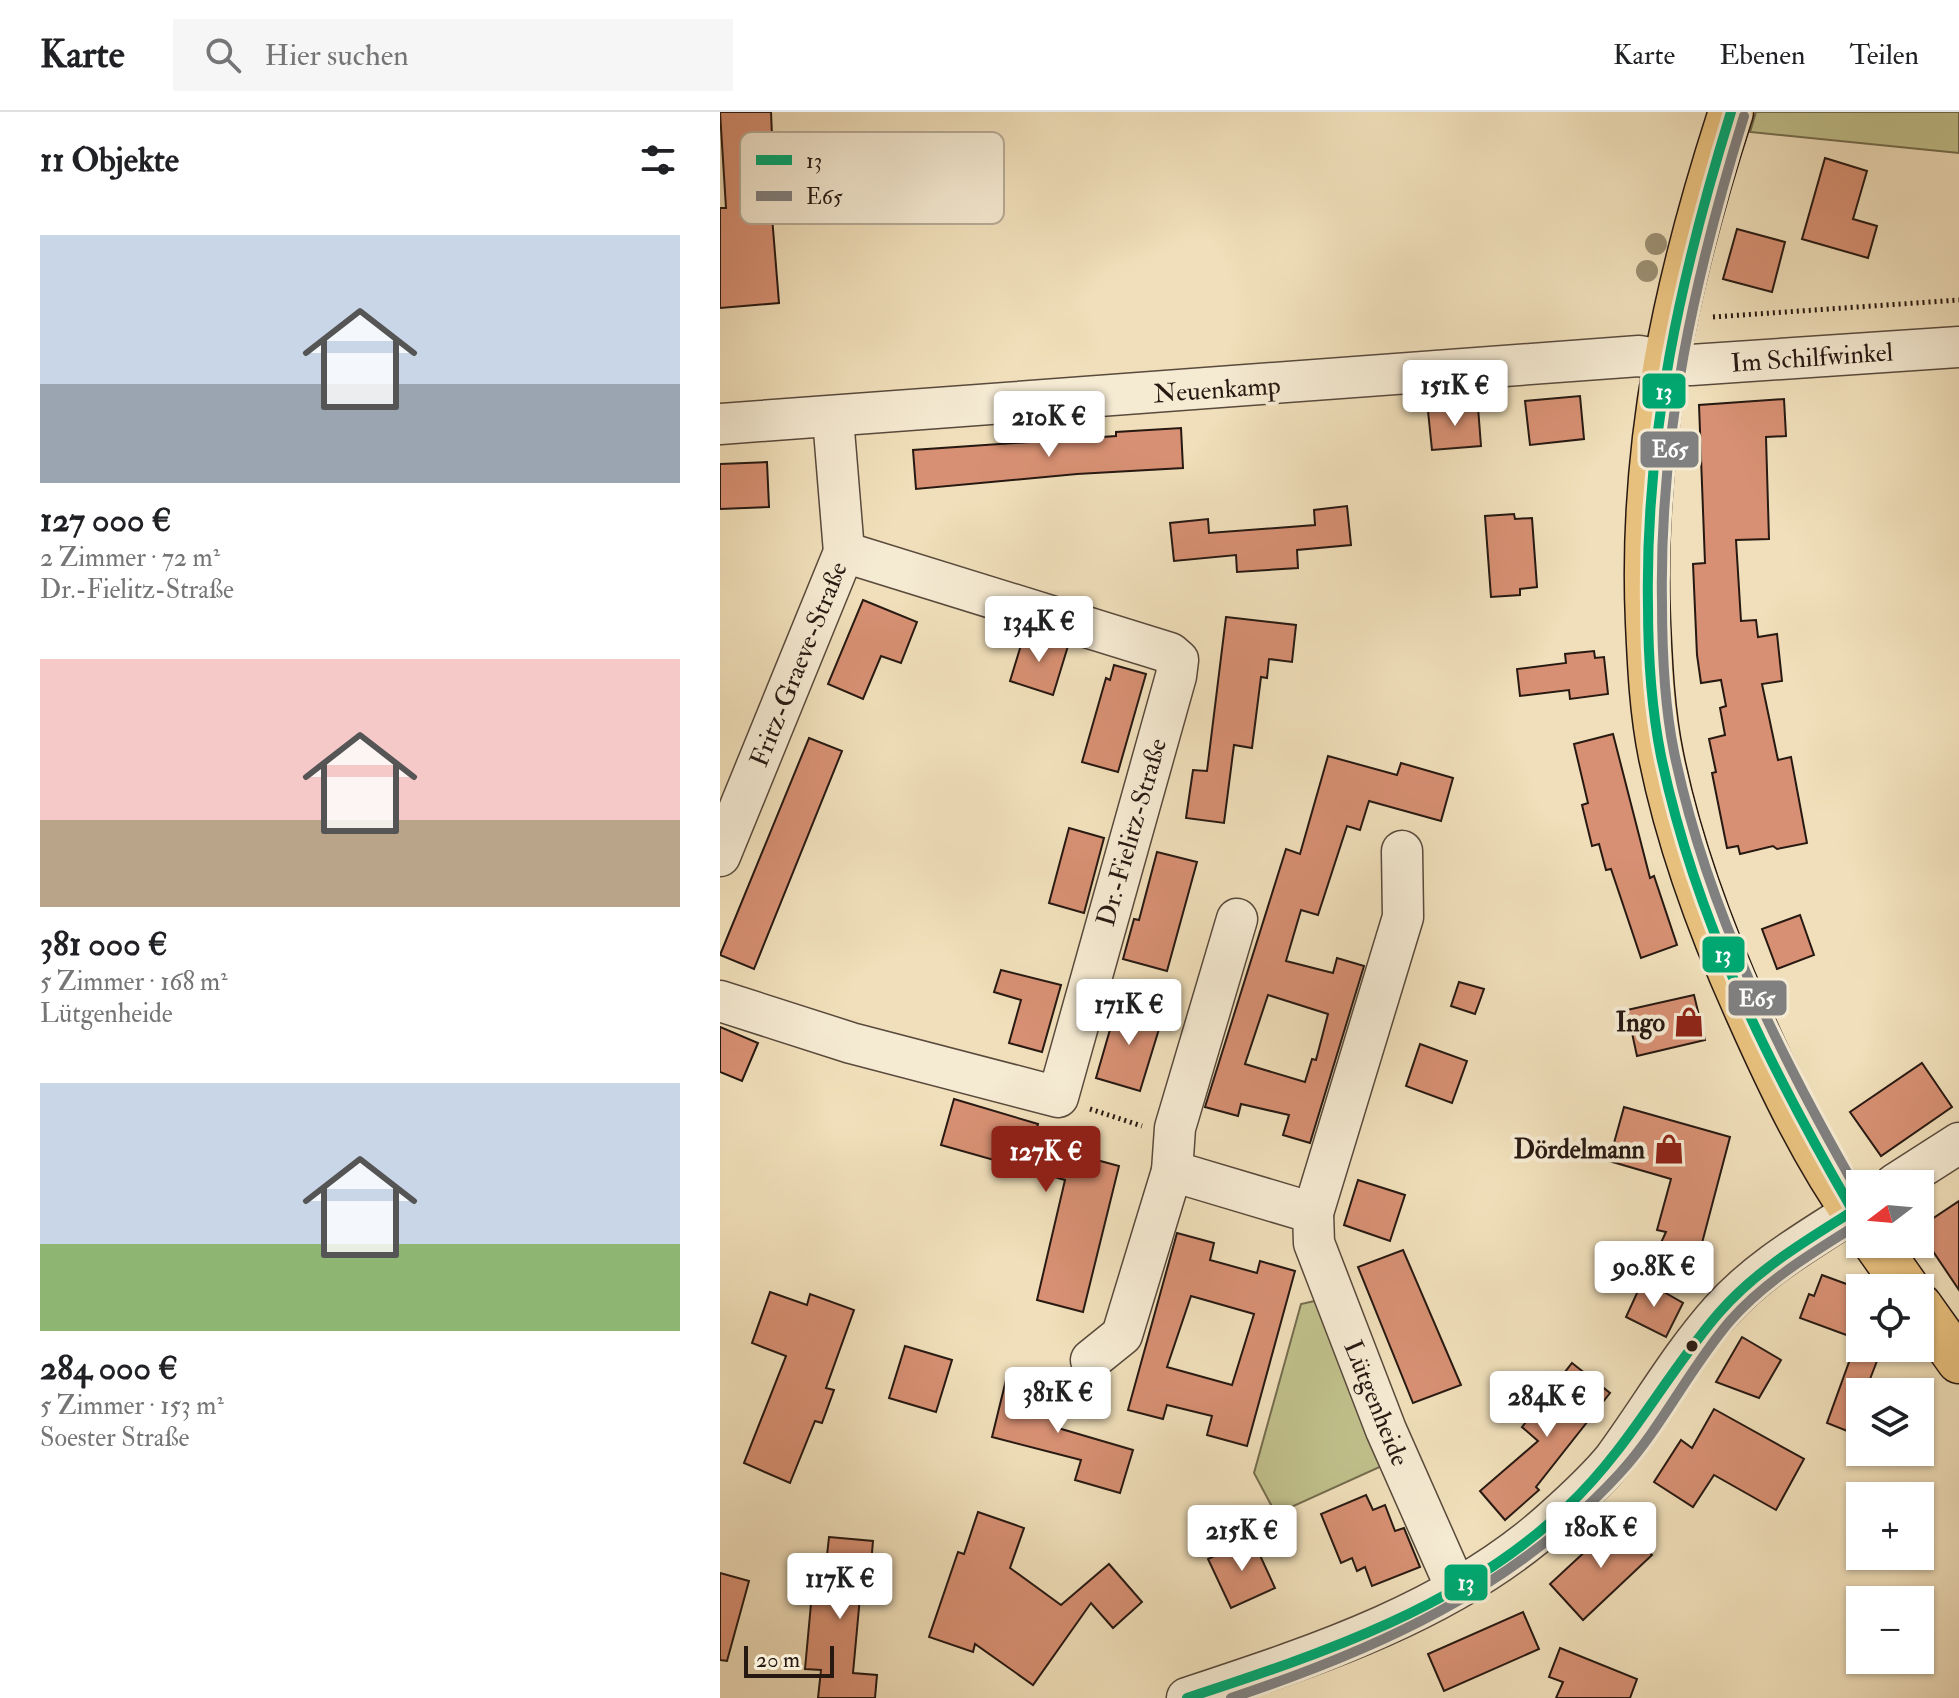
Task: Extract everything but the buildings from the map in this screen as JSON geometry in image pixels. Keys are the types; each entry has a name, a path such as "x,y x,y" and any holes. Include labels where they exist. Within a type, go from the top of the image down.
{"main road":[{"path":"1731,112 1669,341 1648,488 1646,579 1650,668 1661,754 1684,846 1720,951 1774,1071 1846,1194"},
{"path":"1934,1326 1959,1361"}],"street":[{"name":"Im Schilfwinkel","path":"1669,341 1691,365 1959,347"},
{"name":"Neuenkamp","path":"720,424 1639,356 1669,341"},
{"name":"Fritz-Graeve-Straße","path":"720,856 844,552 833,418"},
{"name":"Dr.-Fielitz-Straße","path":"844,552 1170,653 1178,660 1058,1097"},
{"name":"Lütgenheide","path":"1402,851 1403,917 1313,1213 1314,1243 1380,1415 1456,1588"},
{"path":"1091,1360 1122,1335 1237,919"},
{"path":"720,1001 851,1043 1058,1097"},
{"path":"1917,1170 1959,1143"},
{"path":"1172,1153 1313,1213"},
{"path":"1187,1698 1235,1691 1385,1625 1456,1588 1553,1520 1612,1461 1692,1347 1729,1302 1780,1256 1846,1228"}],"path":[{"path":"1669,341 1698,327 1701,317 1751,317 1959,300"},
{"path":"1058,1097 1172,1153"}],"green space":[{"path":"1756,112 1959,112 1959,153 1750,132"},
{"path":"1319,1300 1384,1465 1276,1514 1254,1473 1301,1304"}],"transit line":[{"name":"13","path":"1731,112 1682,294 1660,417 1649,542 1648,624 1652,699 1661,756 1676,816 1715,934 1765,1047 1846,1199"},
{"name":"E65","path":"1744,116 1710,235 1674,416 1663,539 1662,640 1666,696 1674,752 1688,811 1726,925 1775,1035 1846,1171"},
{"name":"13","path":"1187,1698 1289,1663 1390,1623 1485,1572 1529,1540 1569,1505 1610,1460 1699,1338 1733,1298 1782,1257 1846,1215"},
{"name":"E65","path":"1231,1698 1338,1659 1390,1636 1489,1582 1535,1550 1579,1514 1620,1473 1649,1437 1715,1339 1744,1306 1791,1268 1846,1232"}],"place":[{"name":"Ingo","path":"1689,1022"},
{"name":"Dördelmann","path":"1669,1149"}]}
